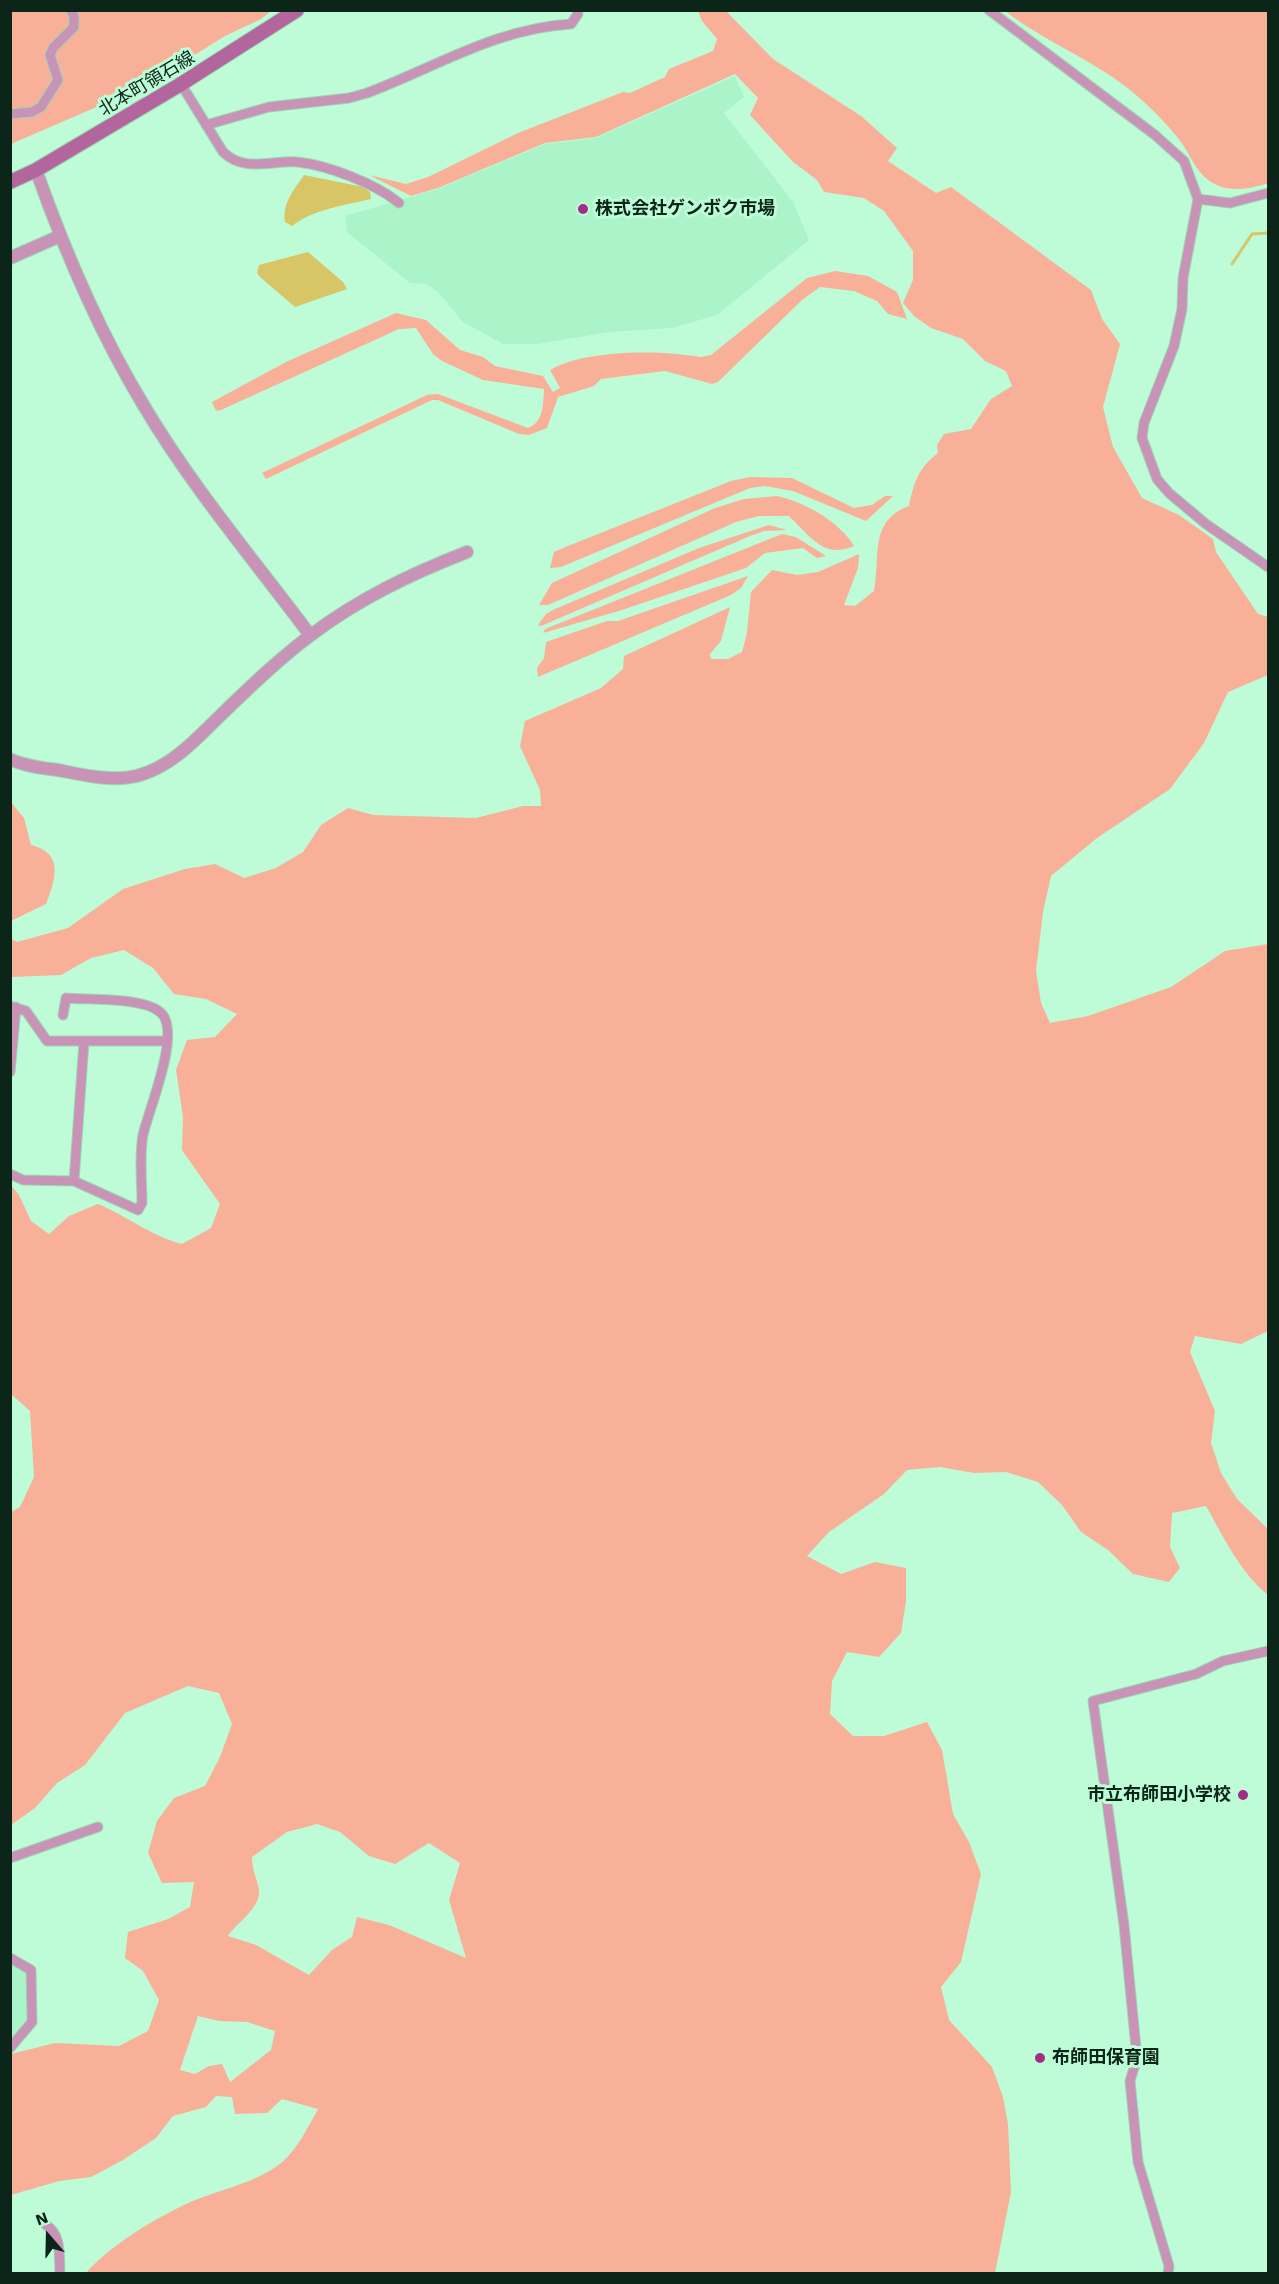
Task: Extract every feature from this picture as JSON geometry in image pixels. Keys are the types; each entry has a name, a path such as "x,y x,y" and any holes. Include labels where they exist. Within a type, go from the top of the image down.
{"main road":[{"name":"北本町領石線","path":"10,182 36,170 182,84 297,10"}],"street":[{"path":"10,114 37,111 56,84 57,75 50,55 53,48 74,27 71,10"},
{"path":"206,125 269,107 349,98 367,93 482,44 534,30 571,24 578,14 577,10"},
{"path":"989,10 1155,135 1184,161 1198,199 1189,235 1182,309 1174,346 1144,423 1142,438 1157,479 1169,493 1215,531 1269,567"},
{"path":"182,84 223,152 239,163 308,164 365,182 399,203"},
{"path":"36,170 60,236 115,355 144,407 185,468 310,635"},
{"path":"1198,199 1230,203 1269,193"},
{"path":"10,258 60,236"},
{"path":"10,759 78,774 108,777 138,776 162,766 185,749 261,677 310,635 361,600 412,573 467,552"},
{"path":"10,1173 23,1180 74,1182 138,1210 142,1203 142,1136 165,1062 167,1041 165,1018 160,1011 140,1003 66,998 63,1015"},
{"path":"10,1072 13,1006 26,1011 46,1041 167,1041"},
{"path":"74,1182 84,1042"},
{"path":"1168,2274 1169,2266 1138,2162 1130,2081 1137,2058 1136,2047 1124,1925 1093,1701 1196,1674 1223,1661 1269,1651"},
{"path":"10,1858 98,1827"},
{"path":"10,1958 31,1970 32,2022 10,2048"},
{"path":"46,2225 54,2230 57,2236 60,2274"}],"shaded area":[{"path":"11,11 271,11 261,19 225,36 145,86 11,144"},
{"path":"698,11 726,11 773,59 861,116 897,148 888,161 936,193 951,187 1091,290 1102,319 1120,344 1103,407 1113,447 1142,498 1179,515 1213,539 1216,552 1258,614 1268,617 1268,675 1228,692 1204,743 1170,789 1097,838 1051,876 1043,912 1036,971 1041,1003 1050,1023 1088,1016 1171,987 1225,951 1268,944 1268,1331 1241,1344 1195,1336 1190,1352 1215,1411 1211,1443 1221,1473 1237,1499 1268,1529 1268,1595 1241,1565 1206,1506 1172,1513 1170,1547 1180,1568 1169,1582 1133,1574 1108,1550 1081,1532 1062,1505 1038,1482 1006,1472 974,1473 940,1467 907,1470 884,1494 829,1532 807,1556 841,1574 875,1562 906,1568 906,1601 901,1633 879,1657 847,1652 832,1681 830,1714 853,1736 884,1736 927,1722 942,1750 953,1814 969,1842 981,1874 961,1962 941,1987 949,2020 992,2067 1003,2097 1008,2124 1011,2192 995,2273 86,2273 107,2253 157,2219 184,2205 270,2171 287,2158 318,2109 282,2099 267,2113 235,2114 232,2097 216,2096 206,2107 173,2116 156,2138 123,2160 91,2177 59,2181 11,2195 11,2054 55,2043 119,2046 148,2031 159,2000 143,1971 125,1958 128,1932 168,1919 190,1907 194,1882 162,1883 148,1853 157,1821 174,1798 205,1786 220,1757 232,1724 219,1693 188,1686 125,1713 85,1765 57,1783 35,1808 11,1825 11,1512 20,1507 34,1477 30,1411 11,1394 11,1185 19,1195 31,1221 49,1234 69,1216 98,1204 171,1241 182,1244 211,1228 220,1204 182,1150 183,1117 176,1070 187,1040 215,1037 237,1014 206,999 174,994 153,968 124,950 91,958 61,975 11,977 11,939 17,942 68,928 123,889 185,869 215,864 244,878 276,868 303,852 321,825 348,808 373,815 476,818 523,806 541,806 540,790 520,746 525,721 601,688 623,669 624,656 730,607 721,641 710,654 711,659 728,659 742,652 747,633 751,592 772,570 797,575 818,572 859,554 858,568 844,605 855,606 874,591 877,554 882,531 887,521 909,506 918,476 931,458 938,453 937,445 944,434 971,429 991,399 1012,386 1006,371 985,361 963,339 931,328 914,316 903,303 913,280 913,251 884,211 864,198 824,192 817,180 793,162 750,115 758,98 735,74 596,137 545,143 438,188 411,196 369,175 406,184 428,177 518,133 623,92 630,93 665,77 669,69 713,51 717,39 702,21","holes":["317,1824 340,1832 369,1856 395,1864 429,1843 460,1863 449,1900 466,1958 389,1925 357,1917 352,1937 332,1950 309,1975 256,1945 228,1936 252,1909 259,1897 252,1857 287,1832","198,2016 219,2021 247,2022 275,2031 271,2050 230,2082 222,2064 209,2066 195,2074 180,2070"]},
{"path":"1005,11 1268,11 1268,183 1237,189 1225,188 1211,182 1199,171 1173,132 1136,95 1105,72 1037,33"},
{"name":"株式会社ゲンボク市場","path":"735,76 744,97 724,113 793,202 809,240 717,315 672,328 609,332 537,344 503,344 463,322 438,292 426,284 410,283 347,232 345,216 438,189 545,144 596,138"},
{"path":"304,175 363,187 370,192 371,199 310,215 292,226 285,222 285,209"},
{"path":"308,252 343,282 347,289 295,307 257,273 259,265"},
{"path":"835,271 868,276 897,292 907,319 888,314 877,301 854,291 820,287 802,300 718,382 712,384 665,371 601,379 594,386 558,397 547,428 529,435 519,434 438,400 432,400 266,479 262,473 427,395 438,394 528,428 540,417 544,389 483,380 442,361 433,354 416,328 399,329 221,410 216,411 212,402 286,362 396,313 426,320 460,350 483,357 495,366 543,376 553,392 560,388 550,370 583,358 645,352 701,357 711,355 807,278"},
{"path":"750,477 792,478 854,508 872,505 885,496 893,496 866,521 793,491 765,486 750,488 561,567 550,568 554,552 731,481"},
{"path":"777,496 799,503 821,514 840,529 854,546 843,550 826,548 810,538 789,516 759,516 736,522 548,605 539,605 552,583 715,508 744,499"},
{"path":"769,525 787,530 764,531 750,536 541,626 538,625 546,614 555,609 699,548"},
{"path":"782,534 796,537 826,556 817,558 803,548 765,553 746,568 622,610 543,633 545,629"},
{"path":"748,576 741,588 731,595 538,677 537,668 544,658 546,642 607,621 618,621"},
{"path":"10,801 24,818 31,845 49,854 55,868 53,885 46,904 11,921"},
{"path":"11,1964 28,1974 29,2020 11,2042"}],"waterway":[{"path":"1232,264 1252,234 1268,233"}],"place":[{"name":"株式会社ゲンボク市場","path":"583,209"},
{"name":"市立布師田小学校","path":"1243,1795"},
{"name":"布師田保育園","path":"1040,2058"}]}
